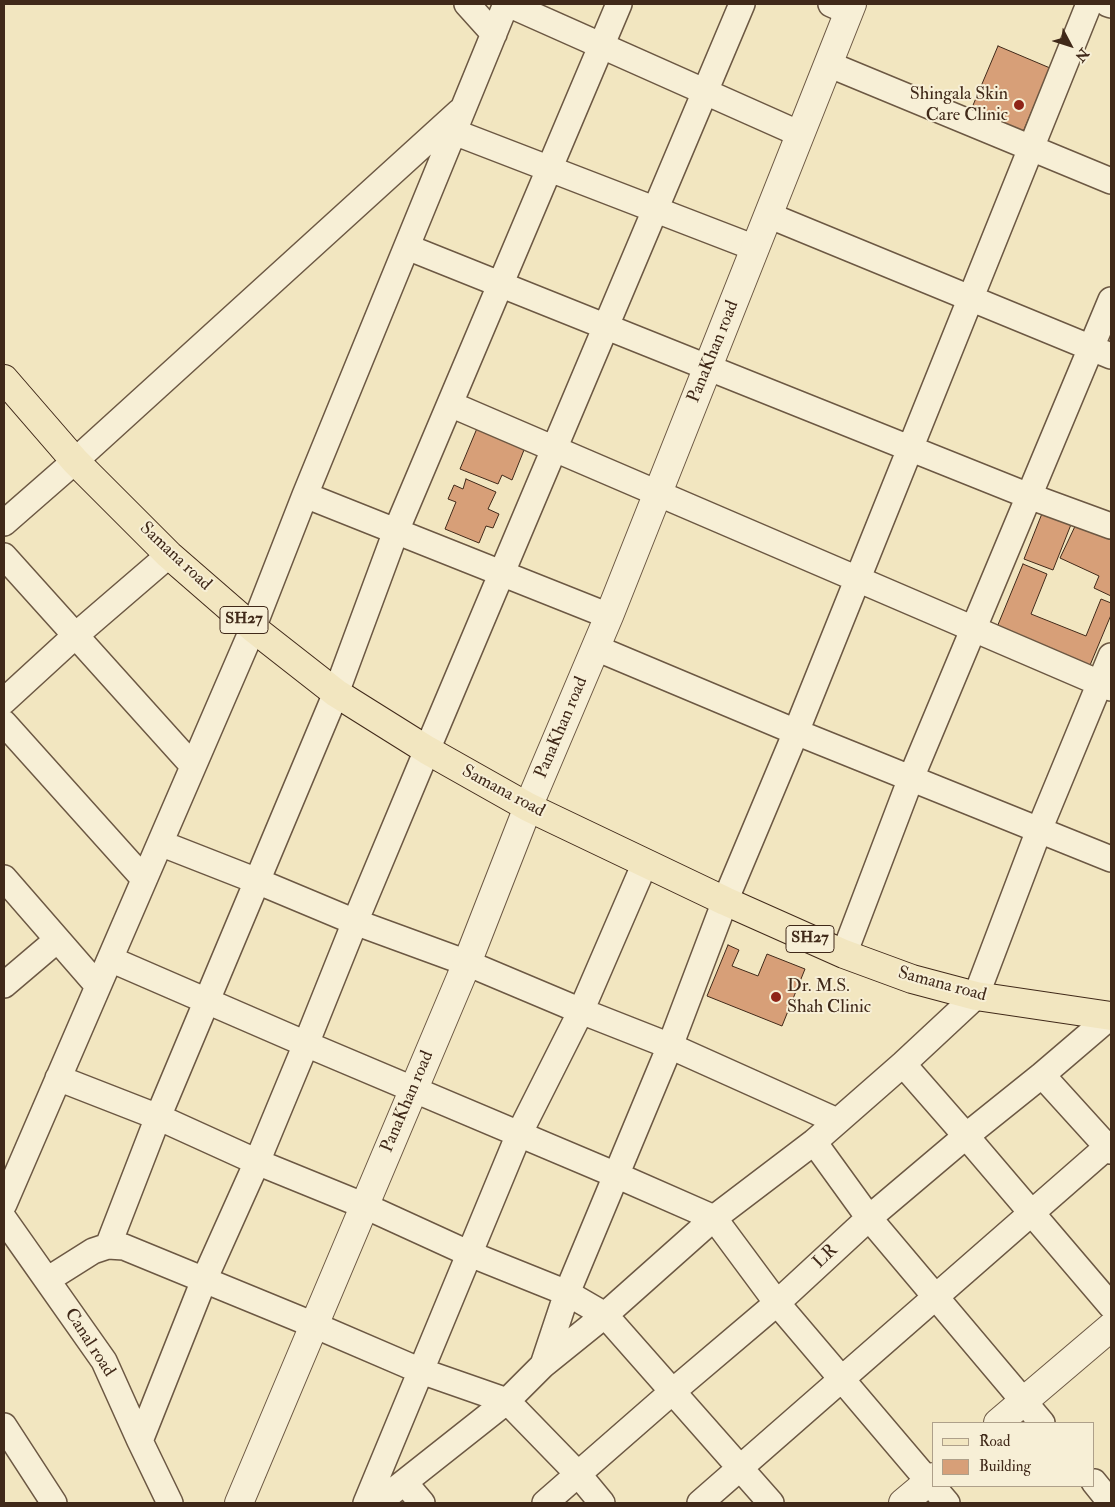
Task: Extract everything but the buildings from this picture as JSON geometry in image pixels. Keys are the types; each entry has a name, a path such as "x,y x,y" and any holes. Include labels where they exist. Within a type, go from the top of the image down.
{"main road":[{"name":"Samana road","path":"4,379 75,461 169,555 253,628 336,693 426,750 528,806 725,901 844,954 912,979 976,996 1111,1016"}],"street":[{"path":"467,4 494,34"},
{"path":"4,1204 253,628 305,495 507,4 800,134"},
{"path":"108,1246 158,1117 336,693 396,531 618,4"},
{"path":"140,1441 204,1280 257,1162 426,750 742,4"},
{"path":"543,1364 567,1293 670,1046 725,901 796,732 1090,4"},
{"name":"PanaKhan road","path":"239,1503 467,963 528,806 609,616 828,64 844,6"},
{"path":"828,64 1111,181"},
{"path":"4,523 75,461 464,106"},
{"path":"454,132 755,248"},
{"path":"768,215 1101,352"},
{"path":"407,247 910,449 1111,526"},
{"path":"844,954 911,778 1029,496 1101,352 1111,300"},
{"path":"450,404 1106,686"},
{"path":"305,495 609,616"},
{"path":"4,701 76,635 169,555"},
{"path":"4,556 193,766"},
{"path":"596,648 796,732 1111,859"},
{"path":"378,1503 506,1400 543,1364 605,1315 714,1218 814,1142 903,1064 976,996 1040,830 1106,686 1111,656"},
{"path":"4,723 144,879"},
{"path":"160,843 355,922 467,963 670,1046 837,1121"},
{"path":"366,1503 519,1134 581,1011 645,863"},
{"path":"4,878 98,986"},
{"path":"4,985 57,940"},
{"path":"110,959 714,1218 777,1303 931,1480 903,1503"},
{"name":"LR","path":"545,1503 777,1303 869,1218 1111,1016"},
{"path":"903,1064 1111,1306"},
{"path":"700,1503 1109,1149 1042,1075"},
{"path":"58,1078 158,1117 470,1254 567,1293 605,1315 771,1503"},
{"path":"814,1142 869,1218 1041,1422"},
{"name":"Canal road","path":"4,1219 104,1361 170,1503"},
{"path":"47,1280 93,1251 108,1246 124,1248 314,1325 421,1371 506,1400 578,1474 602,1503"},
{"path":"999,1422 1111,1327"},
{"path":"4,1426 54,1503"},
{"path":"405,1483 422,1503"},
{"path":"1095,1483 1111,1502"},
{"path":"936,1487 946,1503"}],"place":[{"name":"Shingala Skin Care Clinic","path":"1019,105"},
{"name":"Dr. M.S. Shah Clinic","path":"776,997"}]}
